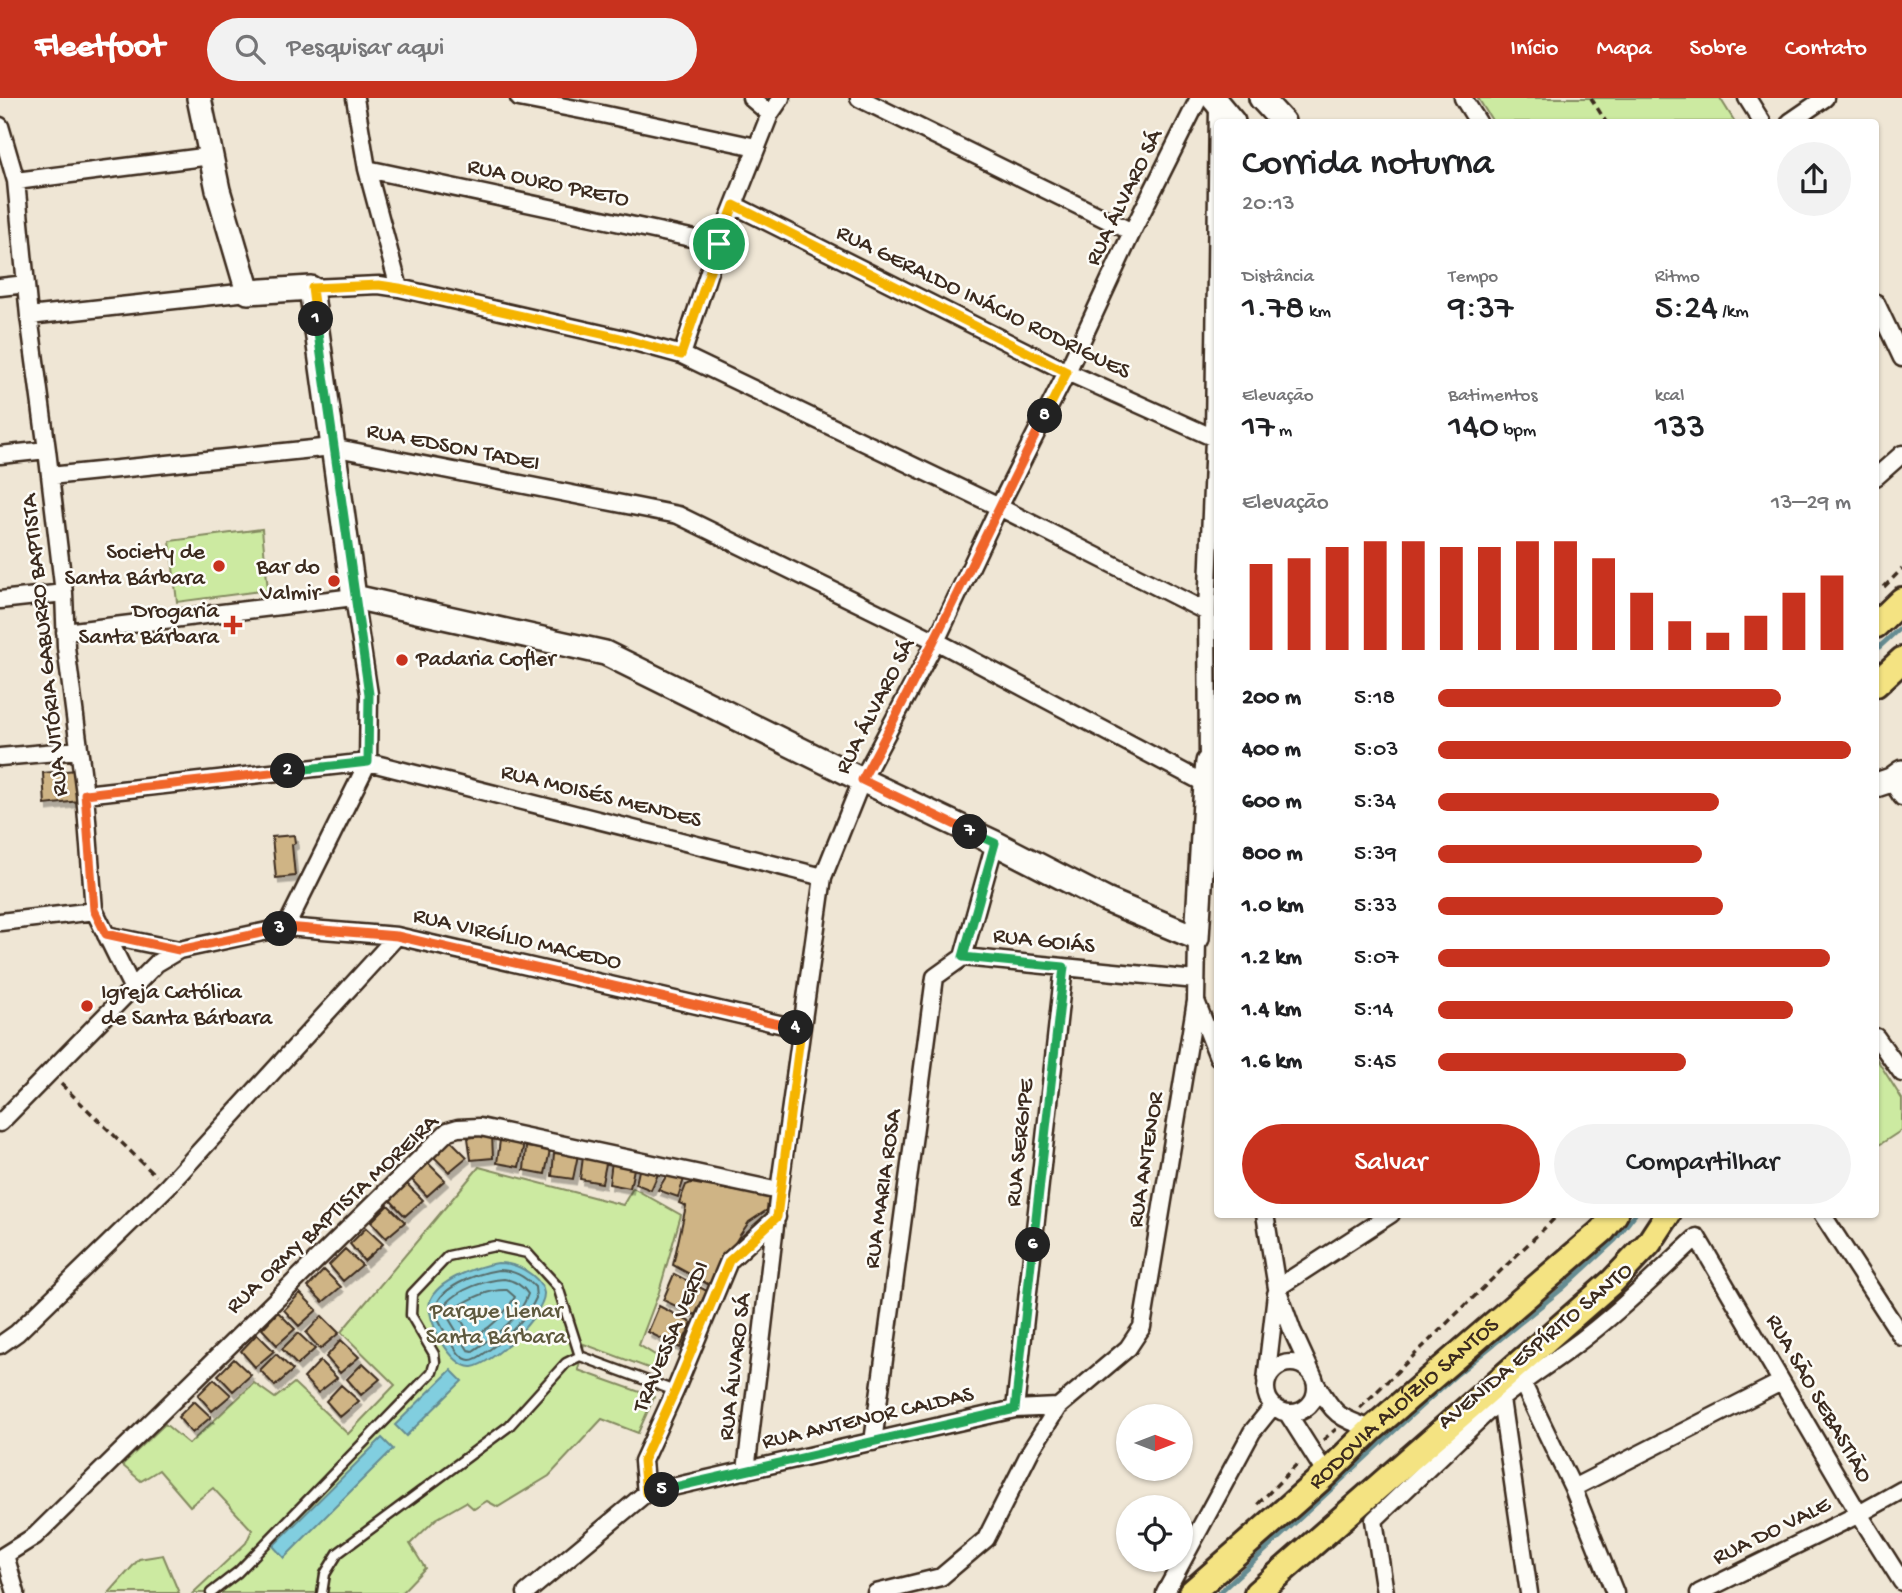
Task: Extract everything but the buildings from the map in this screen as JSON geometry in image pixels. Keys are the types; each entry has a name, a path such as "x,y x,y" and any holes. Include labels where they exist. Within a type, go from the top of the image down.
{"main road":[{"path":"1879,622 1902,600"},
{"path":"1879,681 1902,660"},
{"name":"RODOVIA ALOÍZIO SANTOS","path":"1191,1593 1326,1474 1372,1429 1603,1230 1612,1218"},
{"name":"RODOVIA ALOÍZIO SANTOS","path":"1257,1593 1613,1281 1649,1242 1665,1218"}],"street":[{"path":"200,98 219,190 248,292"},
{"path":"355,98 366,169 399,288"},
{"path":"519,98 756,147"},
{"path":"751,98 769,114"},
{"path":"681,355 756,147 769,114 781,98"},
{"path":"859,98 1132,232"},
{"path":"1261,98 1280,119"},
{"path":"1463,98 1476,119"},
{"path":"1746,98 1760,119"},
{"path":"1794,119 1825,98"},
{"path":"1210,100 1230,119"},
{"path":"1210,100 1214,438 1207,612 1211,767 1197,938 1196,1001 1214,1047"},
{"name":"RUA ÁLVARO SÁ","path":"746,1471 779,1191 823,877 862,780 936,641 1132,232 1210,100"},
{"name":"RUA VITÓRIA GABURRO BAPTISTA","path":"0,126 16,181 29,316 64,593 65,632 85,794 95,911"},
{"path":"16,181 211,156"},
{"name":"RUA OURO PRETO","path":"366,169 719,244"},
{"name":"RUA GERALDO INÁCIO RODRIGUES","path":"734,205 1067,372 1214,438"},
{"path":"0,287 26,284"},
{"path":"29,316 248,292 379,285 620,338 681,355 999,508 1207,612"},
{"path":"286,927 368,762 369,694 332,447 312,288"},
{"path":"1879,309 1902,358"},
{"name":"RUA EDSON TADEI","path":"50,475 332,447 678,515 936,641 1211,767"},
{"path":"0,455 47,450"},
{"path":"1879,474 1902,454"},
{"path":"0,600 64,593"},
{"path":"65,632 354,597 605,653 1106,900 1197,938"},
{"path":"0,757 79,750"},
{"path":"85,794 368,762"},
{"name":"RUA MOISÉS MENDES","path":"368,762 823,877"},
{"name":"RUA GOIÁS","path":"995,843 963,957 1196,980"},
{"path":"0,922 95,911 132,989"},
{"name":"RUA VIRGÍLIO MACEDO","path":"0,1123 157,963 179,950 286,927 397,936 801,1029"},
{"name":"RUA VIRGÍLIO MACEDO","path":"106,934 179,950"},
{"path":"0,1345 17,1333 167,1187 397,936"},
{"name":"RUA MARIA ROSA","path":"873,1441 935,977 963,957"},
{"name":"RUA SERGIPE","path":"1015,1409 1064,967"},
{"name":"RUA ANTENOR","path":"1058,1407 1128,1348 1142,1327 1196,1001"},
{"path":"1879,1041 1901,1069"},
{"name":"RUA ORMY BAPTISTA MOREIRA","path":"3,1557 35,1536 448,1131 480,1127 779,1191"},
{"name":"TRAVESSA VERDI","path":"646,1493 643,1461 729,1261 777,1217"},
{"path":"1266,1218 1277,1288 1292,1330 1315,1380 1332,1410 1346,1421 1372,1429"},
{"path":"1277,1288 1385,1218"},
{"path":"1825,1218 1902,1337"},
{"name":"AVENIDA ESPÍRITO SANTO","path":"1385,1593 1374,1520 1502,1399 1572,1348 1633,1298 1697,1237"},
{"name":"RUA SÃO SEBASTIÃO","path":"1697,1237 1859,1514 1902,1582"},
{"path":"1266,1383 1273,1370 1287,1363 1303,1365 1315,1380 1314,1399 1310,1405 1296,1413 1280,1411 1268,1400 1266,1383 1277,1288"},
{"path":"1522,1382 1573,1488 1615,1593"},
{"path":"1573,1488 1781,1382"},
{"path":"1502,1399 1529,1593"},
{"path":"1165,1593 1252,1432 1273,1406"},
{"path":"876,1593 941,1577 986,1539 1031,1450 1058,1407"},
{"name":"RUA ANTENOR CALDAS","path":"526,1593 646,1493 1015,1409 1058,1407"},
{"path":"1289,1413 1326,1474"},
{"name":"RUA DO VALE","path":"1706,1592 1902,1490"},
{"path":"3,1557 16,1593"}],"lane":[{"path":"211,1593 238,1572 432,1372 434,1354 411,1315 412,1294 448,1256 495,1246 527,1253 558,1287 580,1356"},
{"path":"322,1593 326,1574 338,1553 509,1426 566,1363 580,1356 675,1391"}],"path":[{"path":"1591,98 1604,119"},
{"path":"50,1073 167,1187"},
{"path":"1256,1506 1312,1449 1346,1421 1555,1218"}],"green space":[{"path":"1478,98 1720,98 1733,119 1491,119"},
{"name":"Society de Santa Bárbara","path":"262,529 268,590 177,602 170,541"},
{"path":"1879,1063 1902,1099 1902,1130 1879,1145"},
{"name":"Parque Lienar Santa Bárbara","path":"479,1167 623,1205 633,1188 681,1215 659,1292 639,1345 663,1360 659,1372 584,1344 578,1370 654,1397 638,1433 602,1419 549,1476 498,1507 487,1501 474,1509 466,1502 436,1519 410,1544 425,1568 401,1593 193,1593 246,1543 252,1530 213,1488 190,1506 159,1470 141,1481 122,1465 165,1424 189,1444 254,1383 275,1398 294,1383 348,1434 395,1385 341,1332"},
{"path":"163,1555 179,1593 109,1593 139,1559"}],"water":[{"path":"498,1263 516,1266 534,1277 544,1293 542,1302 527,1325 492,1358 472,1367 464,1365 456,1360 442,1342 432,1319 430,1301 434,1293 449,1281 480,1267"},
{"path":"451,1370 462,1381 406,1436 395,1425"},
{"path":"382,1438 393,1449 284,1558 273,1546"}],"waterway":[{"path":"1879,647 1902,626"},
{"path":"1219,1593 1457,1374 1564,1287 1615,1240 1632,1218"}],"place":[{"name":"Society de Santa Bárbara","path":"219,566"},
{"name":"Bar do Valmir","path":"334,581"},
{"name":"Drogaria Santa Bárbara","path":"233,625"},
{"name":"Padaria Cofler","path":"402,660"},
{"name":"Igreja Católica de Santa Bárbara","path":"87,1006"}],"route":[{"path":"734,205 1067,372 936,641 862,780 995,843 963,957 1064,967 1015,1409 646,1493 643,1461 729,1261 777,1217 801,1029 397,936 286,927 179,950 106,934 94,910 85,794 368,762 369,694 332,447 312,288 379,285 399,288 620,338 681,355 719,244 734,205"}]}
